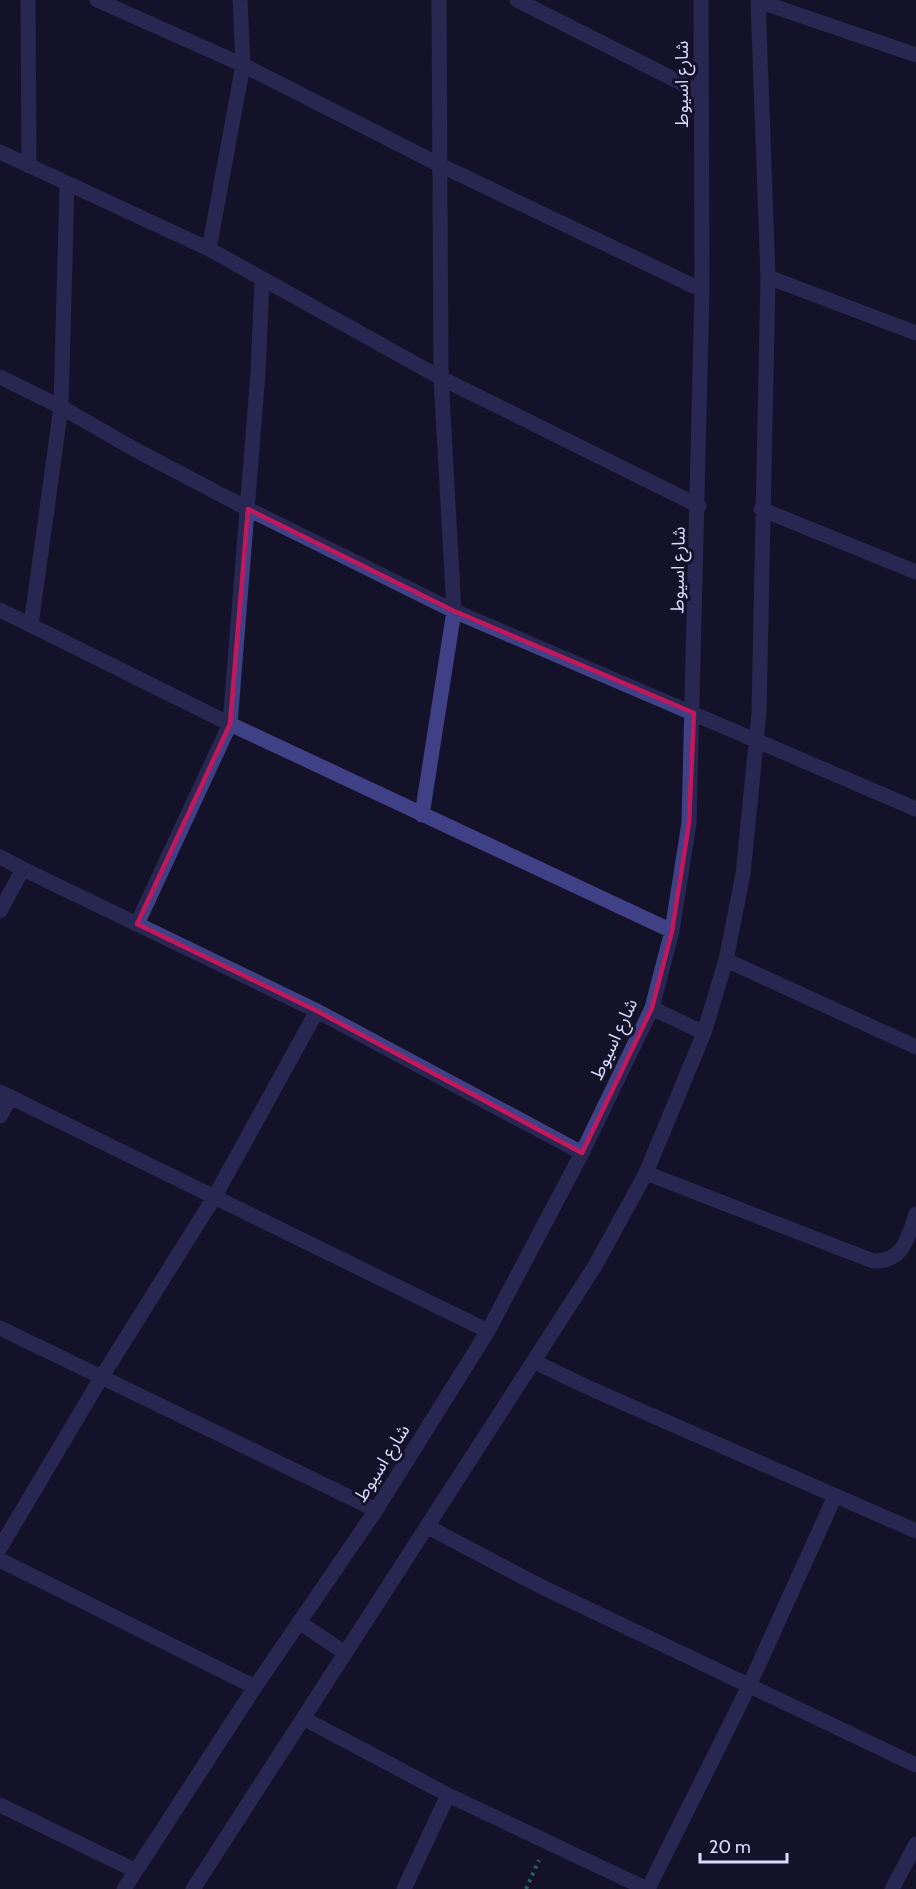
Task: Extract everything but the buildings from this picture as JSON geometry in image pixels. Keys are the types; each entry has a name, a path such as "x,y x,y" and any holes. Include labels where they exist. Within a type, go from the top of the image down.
{"street":[{"path":"28,0 29,166"},
{"path":"98,0 243,65 440,165 702,290"},
{"path":"209,249 243,65 240,0"},
{"path":"422,815 454,611 441,378 439,0"},
{"path":"517,0 701,93"},
{"name":"شارع اسيوط","path":"124,1889 255,1687 376,1510 488,1331 582,1153 652,1008 672,931 689,823 699,506 702,290 701,0"},
{"path":"193,1889 536,1362 595,1266 646,1173 704,1033 726,960 743,874 757,739 768,277 758,1 916,55"},
{"path":"0,152 209,249 262,281 441,378 699,506"},
{"path":"32,625 61,407 67,184"},
{"path":"768,277 916,333"},
{"path":"137,924 230,724 248,509 262,281"},
{"path":"0,377 61,407 134,449 248,509 454,611 916,809"},
{"path":"761,509 916,572"},
{"path":"0,610 230,724 672,931"},
{"path":"0,857 317,1011 582,1153"},
{"path":"0,911 24,869"},
{"path":"726,960 916,1047"},
{"path":"652,1008 704,1033"},
{"path":"0,1548 101,1378 215,1196 317,1011"},
{"path":"0,1116 5,1095 488,1331"},
{"path":"646,1173 873,1261 886,1261 902,1250 916,1214"},
{"path":"0,1328 376,1510"},
{"path":"536,1362 916,1531"},
{"path":"303,1718 448,1795 647,1889 749,1686 835,1496"},
{"path":"428,1527 542,1587 916,1765"},
{"path":"0,1560 255,1687"},
{"path":"299,1622 345,1653"},
{"path":"404,1889 448,1795"},
{"path":"0,1805 136,1871"},
{"path":"892,1889 916,1844"}],"path":[{"path":"526,1889 546,1843"}],"highlighted area":[{"path":"248,509 454,611 694,713 689,823 672,931 652,1008 582,1153 317,1011 137,924 230,724"}]}
